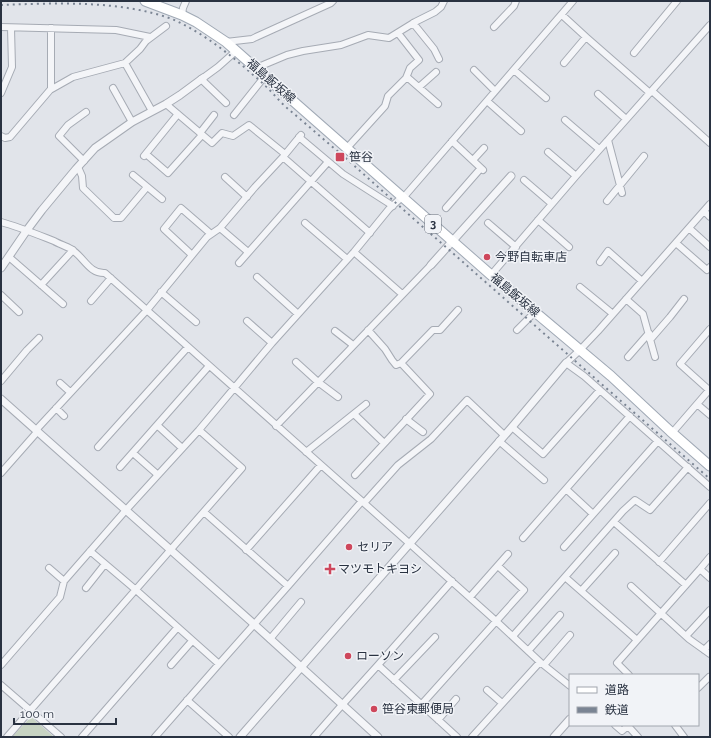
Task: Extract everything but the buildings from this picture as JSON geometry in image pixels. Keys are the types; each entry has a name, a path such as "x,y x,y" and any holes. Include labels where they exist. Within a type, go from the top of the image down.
{"main road":[{"name":"福島飯坂線","path":"144,1 182,15 196,22 226,42 491,275 611,376 710,466"}],"street":[{"path":"182,15 186,1"},
{"path":"226,42 252,39 333,1"},
{"path":"256,68 287,55 341,45 368,35 389,38 413,23 435,12 441,7 444,1"},
{"path":"494,27 514,6 516,1"},
{"path":"1,665 60,597 64,581 199,430 272,343 452,141 573,1"},
{"path":"634,54 677,1"},
{"path":"562,15 710,144"},
{"path":"413,23 434,49 439,59"},
{"path":"491,275 599,149 710,25"},
{"path":"1,136 5,138 10,137 51,89 73,77 125,63 150,37 166,26"},
{"path":"1,27 116,30 150,37"},
{"path":"1,92 12,68 11,28"},
{"path":"51,28 51,89"},
{"path":"346,148 386,106 388,96 407,77 410,68 419,60 398,33"},
{"path":"564,64 586,37"},
{"path":"1,268 27,230 95,148 132,122 180,95 218,67 236,51"},
{"path":"125,63 152,111"},
{"path":"474,70 495,91"},
{"path":"514,70 546,98"},
{"path":"419,87 436,72"},
{"path":"234,115 265,76"},
{"path":"407,77 438,104"},
{"path":"202,79 226,103"},
{"path":"113,88 132,122"},
{"path":"598,94 626,119"},
{"path":"487,101 521,131"},
{"path":"166,104 212,143 222,133 233,136 249,125 370,233"},
{"path":"84,161 59,136 68,125 86,112"},
{"path":"178,114 144,155 168,173 201,134 214,115"},
{"path":"565,120 599,149"},
{"path":"1,473 70,392 146,310 207,237 220,228 300,136 343,174 393,206"},
{"path":"608,140 622,193"},
{"path":"446,208 482,169 452,141"},
{"path":"473,160 484,148"},
{"path":"548,152 576,176"},
{"path":"607,201 644,156"},
{"path":"239,263 328,162"},
{"path":"78,167 82,176 83,188 114,218 121,218 147,187"},
{"path":"133,175 162,199"},
{"path":"276,426 431,265 511,176"},
{"path":"225,177 247,197"},
{"path":"524,180 552,204"},
{"path":"240,737 512,427 566,363 613,314 710,204"},
{"path":"192,255 164,229 182,208 211,234"},
{"path":"704,211 710,217"},
{"path":"538,220 569,247"},
{"path":"1,222 27,230 73,250 94,271 105,273 470,597 528,651 569,685"},
{"path":"305,223 347,259"},
{"path":"488,223 516,247"},
{"path":"220,228 248,252"},
{"path":"689,228 710,246"},
{"path":"676,243 707,270 710,267"},
{"path":"41,285 73,250"},
{"path":"600,262 608,251 642,281"},
{"path":"354,252 402,294"},
{"path":"9,257 63,304"},
{"path":"256,277 298,314"},
{"path":"91,301 111,278"},
{"path":"580,287 613,314"},
{"path":"161,292 196,322"},
{"path":"1,295 19,312"},
{"path":"626,299 643,314 655,357"},
{"path":"628,358 684,299"},
{"path":"368,330 385,349 396,365 401,363 434,330 440,330 458,310"},
{"path":"517,330 535,312"},
{"path":"247,321 272,343"},
{"path":"672,433 710,390 680,364 710,329"},
{"path":"335,331 353,345"},
{"path":"1,381 39,338"},
{"path":"98,447 188,347"},
{"path":"296,362 318,382 338,397"},
{"path":"355,475 430,394 401,363"},
{"path":"566,363 584,376 710,487"},
{"path":"120,467 209,366"},
{"path":"60,384 70,392"},
{"path":"512,427 543,454 600,390"},
{"path":"1,399 302,667 378,737"},
{"path":"155,737 363,502 398,465 431,439 467,400 504,435"},
{"path":"306,452 366,404"},
{"path":"697,404 710,415"},
{"path":"56,408 64,416"},
{"path":"354,414 384,443"},
{"path":"523,538 630,416"},
{"path":"406,419 423,432"},
{"path":"157,425 182,448"},
{"path":"7,737 242,468 199,430"},
{"path":"499,441 544,480"},
{"path":"564,547 658,441"},
{"path":"133,452 158,475"},
{"path":"246,550 321,465"},
{"path":"513,636 614,522 636,500 650,510 688,467"},
{"path":"566,489 593,514"},
{"path":"659,562 710,503"},
{"path":"204,512 288,586"},
{"path":"614,522 686,585"},
{"path":"90,551 220,664"},
{"path":"581,591 616,553"},
{"path":"470,597 508,554"},
{"path":"629,674 617,663 710,557"},
{"path":"86,588 105,564"},
{"path":"421,705 524,590 498,566"},
{"path":"48,568 64,581"},
{"path":"700,570 710,578"},
{"path":"565,577 637,640"},
{"path":"314,737 452,581"},
{"path":"631,586 686,636 710,654"},
{"path":"270,639 302,602"},
{"path":"686,636 710,610"},
{"path":"528,651 560,614"},
{"path":"82,737 178,628"},
{"path":"472,737 502,703 570,635"},
{"path":"394,680 434,636"},
{"path":"171,665 192,641"},
{"path":"704,650 710,644"},
{"path":"378,665 457,737"},
{"path":"699,687 709,678"},
{"path":"1,685 61,737"},
{"path":"487,690 502,703"},
{"path":"438,720 456,699"},
{"path":"187,700 229,737"},
{"path":"554,737 569,720"},
{"path":"616,726 622,731 629,726 638,737"},
{"path":"676,726 684,737"}],"green space":[{"path":"31,717 54,737 12,737"}],"railway":[{"path":"1,5 88,4 131,9 172,19 206,38 263,83 287,108 710,479"}],"place":[{"name":"笹谷","path":"340,157"},
{"name":"今野自転車店","path":"487,257"},
{"name":"セリア","path":"349,547"},
{"name":"マツモトキヨシ","path":"330,569"},
{"name":"ローソン","path":"348,656"},
{"name":"笹谷東郵便局","path":"374,709"}]}
